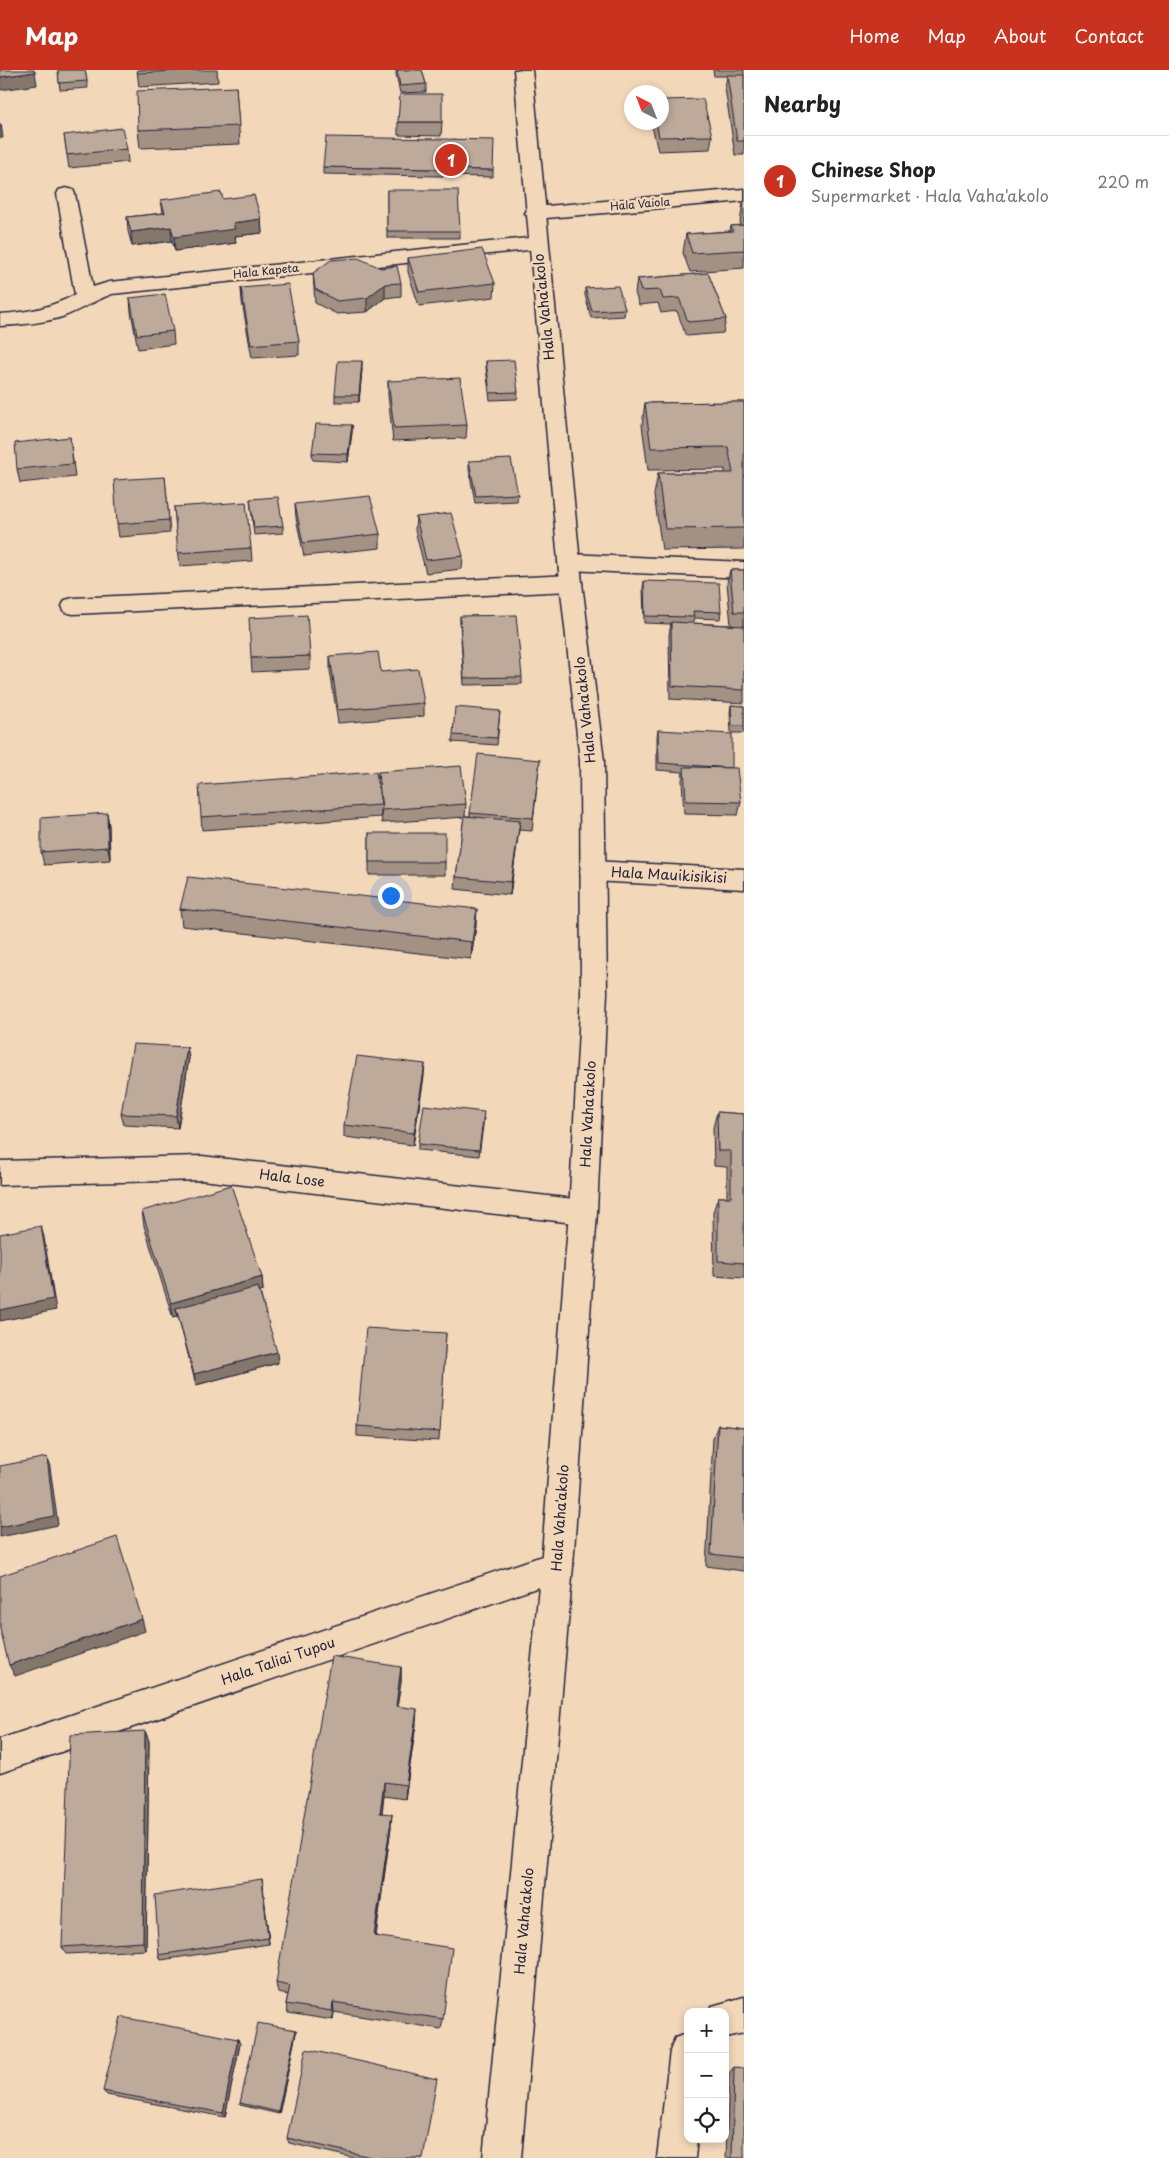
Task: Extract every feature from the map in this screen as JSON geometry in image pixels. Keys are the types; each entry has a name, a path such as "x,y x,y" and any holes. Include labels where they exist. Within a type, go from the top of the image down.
{"street":[{"name":"Hala Vaha'akolo","path":"502,2158 556,1566 582,1212 594,993 592,761 570,573 523,70"},
{"path":"66,194 85,297"},
{"name":"Hala Vaiola","path":"535,213 744,194"},
{"name":"Hala Kapeta","path":"0,320 19,319 56,312 85,297 109,288 538,242"},
{"path":"73,606 570,573 744,570"},
{"name":"Hala Mauikisikisi","path":"593,870 744,879"},
{"name":"Hala Lose","path":"0,1173 202,1168 582,1212"},
{"name":"Hala Taliai Tupou","path":"0,1756 556,1566"},
{"path":"729,2018 744,2015"},
{"path":"676,2158 688,2053"}],"building":[{"path":"0,70 34,70 35,72 0,77"},
{"path":"58,70 85,70 87,81 59,83"},
{"path":"137,70 194,70 138,73"},
{"path":"397,70 422,70 426,84 400,86"},
{"path":"727,75 744,75 744,141 737,141"},
{"path":"236,87 239,126 138,130 137,91"},
{"path":"400,94 442,94 442,122 398,122"},
{"path":"703,99 712,136 659,137 658,130 669,130 669,100"},
{"path":"122,128 127,149 67,155 64,135"},
{"path":"326,137 494,140 493,170 323,167"},
{"path":"387,190 458,190 460,231 387,231"},
{"path":"221,192 223,199 254,195 261,219 233,223 235,229 174,237 171,227 131,232 127,217 165,213 161,200"},
{"path":"744,225 744,250 692,253 686,234 733,231 731,226"},
{"path":"482,249 495,283 419,292 408,258"},
{"path":"358,258 381,268 397,266 401,283 385,284 367,298 337,301 315,289 313,273 331,260"},
{"path":"708,273 726,319 688,322 679,298 663,299 660,290 641,291 637,279"},
{"path":"288,284 299,341 251,345 241,288"},
{"path":"618,286 625,309 592,311 585,288"},
{"path":"165,294 173,331 137,335 130,298"},
{"path":"514,360 518,392 490,393 486,361"},
{"path":"338,361 362,361 359,395 335,395"},
{"path":"460,378 467,425 394,428 388,381"},
{"path":"744,402 744,528 665,529 658,473 733,473 728,447 651,448 645,403"},
{"path":"316,424 352,425 348,454 312,453"},
{"path":"70,437 73,464 17,469 15,443"},
{"path":"511,459 518,494 476,496 469,461"},
{"path":"165,477 169,520 117,524 114,480"},
{"path":"370,496 380,534 303,543 295,504"},
{"path":"278,497 283,526 254,528 250,499"},
{"path":"246,502 251,548 178,553 174,507"},
{"path":"451,513 463,556 426,560 416,517"},
{"path":"730,570 744,570 744,612 734,612"},
{"path":"644,581 719,583 721,612 693,611 694,617 645,616"},
{"path":"307,615 310,656 251,658 249,618"},
{"path":"516,615 522,677 464,678 460,616"},
{"path":"671,622 744,626 744,690 672,686"},
{"path":"378,652 381,672 418,669 424,703 338,710 330,656"},
{"path":"731,705 744,706 744,726 732,726"},
{"path":"455,707 500,711 497,738 453,735"},
{"path":"658,730 732,734 732,768 659,763"},
{"path":"478,754 540,760 533,818 470,813"},
{"path":"461,766 466,804 382,810 378,772"},
{"path":"684,767 737,768 741,802 686,801"},
{"path":"376,772 381,805 201,817 199,785"},
{"path":"107,813 108,847 41,852 41,818"},
{"path":"464,816 520,821 511,882 456,877"},
{"path":"369,833 445,833 445,862 369,862"},
{"path":"188,877 477,909 472,942 180,909"},
{"path":"133,1044 187,1047 176,1116 121,1114"},
{"path":"357,1056 425,1064 414,1133 344,1125"},
{"path":"424,1105 484,1112 479,1150 418,1144"},
{"path":"717,1112 744,1114 744,1263 718,1261 718,1197 731,1197 731,1151 718,1151"},
{"path":"231,1185 262,1277 171,1303 142,1211"},
{"path":"41,1226 53,1299 0,1310 0,1234"},
{"path":"258,1287 277,1352 194,1374 176,1308"},
{"path":"366,1328 446,1333 440,1432 357,1426"},
{"path":"718,1425 744,1428 744,1558 711,1554"},
{"path":"47,1457 54,1516 0,1527 0,1466"},
{"path":"117,1537 142,1619 9,1665 0,1629 0,1576"},
{"path":"331,1656 401,1667 396,1706 417,1709 406,1785 384,1782 380,1813 392,1814 374,1936 452,1948 443,2019 333,2002 332,2011 286,2004 290,1986 276,1983"},
{"path":"145,1731 143,1942 62,1947 70,1735"},
{"path":"262,1879 268,1938 159,1955 155,1895"},
{"path":"121,2017 238,2039 223,2113 103,2091"},
{"path":"258,2023 296,2030 278,2112 240,2103"},
{"path":"306,2049 437,2079 423,2158 375,2158 287,2138"},
{"path":"734,2067 744,2068 744,2158 732,2158"}],"place":[{"name":"Chinese Shop","path":"451,160"}]}
